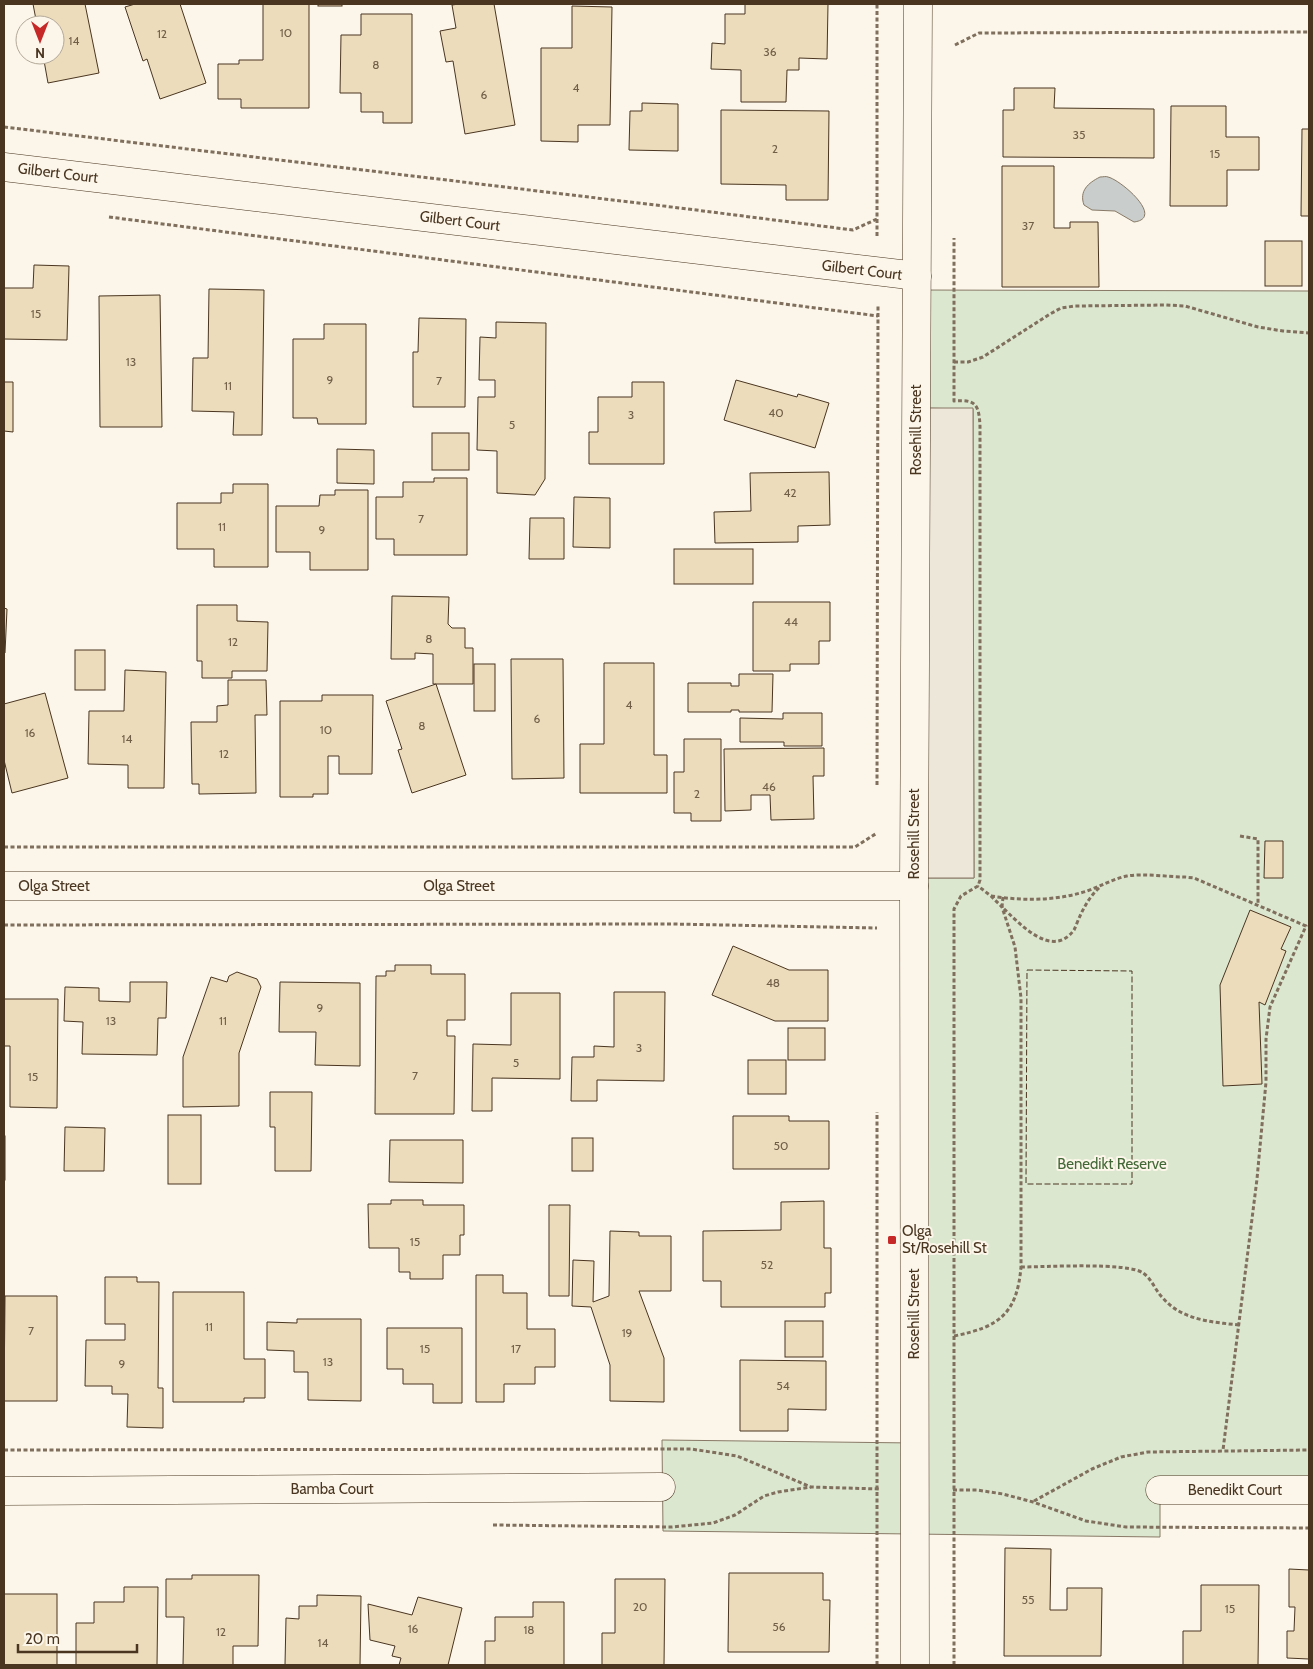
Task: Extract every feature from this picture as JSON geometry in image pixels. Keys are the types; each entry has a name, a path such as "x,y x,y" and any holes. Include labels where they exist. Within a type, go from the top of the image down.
{"street":[{"name":"Rosehill Street","path":"914,1665 914,886 918,4"},
{"name":"Gilbert Court","path":"4,167 917,276"},
{"name":"Olga Street","path":"4,886 914,886"},
{"name":"Bamba Court","path":"4,1491 661,1487"},
{"name":"Benedikt Court","path":"1160,1490 1309,1490"}],"path":[{"path":"877,4 877,241"},
{"path":"955,38 955,45 979,33 1309,32"},
{"path":"4,127 853,230 877,219"},
{"path":"102,216 878,316"},
{"path":"954,234 954,401 971,401 976,404 980,416 980,880 978,886 961,896 954,909 954,1665"},
{"path":"877,794 878,298"},
{"path":"954,362 968,362 983,357 1050,314 1061,308 1075,306 1185,306 1258,327 1283,332 1309,333"},
{"path":"4,846 855,847 877,833 877,841"},
{"path":"1240,836 1258,839 1258,905"},
{"path":"991,896 1036,900 1086,891 1117,878 1130,876 1185,877 1194,878 1306,926 1270,1007 1266,1039 1266,1082 1257,1179 1223,1450"},
{"path":"978,886 1034,934 1044,940 1053,942 1061,940 1074,930 1092,894 1102,884"},
{"path":"954,1336 974,1332 994,1323 1010,1309 1018,1290 1022,1267 1021,998 1015,948 1002,907 1003,898"},
{"path":"4,925 673,924 877,928 877,922"},
{"path":"877,1105 877,1665"},
{"path":"1022,1267 1123,1267 1143,1273 1172,1308 1202,1321 1239,1325"},
{"path":"946,1490 1003,1494 1033,1502"}],"green space":[{"name":"Benedikt Reserve","path":"917,290 1309,291 1309,1490 1160,1491 1160,1537 663,1531 662,1440 914,1443 915,878 974,878 973,409 916,408"}],"shaded area":[{"path":"1100,177 1114,180 1137,199 1143,207 1145,214 1142,219 1134,222 1115,211 1092,210 1084,205 1083,196 1086,188"},
{"path":"916,408 973,408 974,878 915,878"}],"building":[{"path":"33,4 85,4 99,73 48,83 45,65 65,65 65,15 35,15"},
{"path":"135,4 180,4 206,83 160,99 147,59 143,61 125,7"},
{"path":"263,4 309,4 309,108 241,108 241,99 218,99 218,64 239,64 239,60 263,60"},
{"path":"318,4 342,4 342,6 318,6"},
{"path":"494,4 515,125 465,134 453,61 446,62 440,31 456,28 452,5"},
{"path":"745,4 828,4 827,59 799,58 799,70 787,70 786,102 741,102 741,70 711,69 712,43 725,44 725,14 745,14"},
{"path":"572,6 612,7 610,125 578,125 578,142 541,141 541,48 572,48"},
{"path":"361,14 412,14 412,123 383,123 383,112 361,112 361,93 340,93 341,35 361,35"},
{"path":"1014,88 1055,88 1054,108 1154,109 1154,158 1003,157 1003,110 1014,110"},
{"path":"642,103 678,104 678,151 629,150 630,111 642,111"},
{"path":"1171,106 1226,106 1226,137 1259,137 1259,170 1227,170 1227,206 1170,206"},
{"path":"721,110 829,111 828,200 786,200 786,185 721,184"},
{"path":"1302,129 1309,129 1309,216 1301,216"},
{"path":"1002,166 1054,166 1054,228 1070,228 1070,222 1098,222 1099,287 1002,287"},
{"path":"1265,241 1302,241 1302,286 1265,286"},
{"path":"34,265 69,266 67,340 4,339 4,288 33,288"},
{"path":"209,289 264,290 262,435 233,435 234,412 192,411 193,358 208,358"},
{"path":"160,295 162,427 100,427 99,296"},
{"path":"419,318 466,319 465,407 413,407 413,352 418,352"},
{"path":"496,322 546,323 545,479 535,495 497,493 497,451 477,450 478,397 495,397 495,380 479,380 480,337 496,338"},
{"path":"324,324 366,324 366,424 318,424 317,418 293,418 293,339 324,339"},
{"path":"736,380 797,397 798,394 829,403 815,448 724,420"},
{"path":"4,382 13,382 13,432 4,431"},
{"path":"632,382 664,382 664,464 589,464 589,432 598,432 598,397 632,397"},
{"path":"432,433 469,433 469,470 432,470"},
{"path":"337,449 374,450 374,484 337,483"},
{"path":"829,472 830,525 798,526 798,542 715,543 714,512 751,511 750,473"},
{"path":"434,478 467,478 467,555 394,555 394,539 376,539 376,497 403,497 403,482 434,482"},
{"path":"233,484 268,484 268,567 214,567 214,549 177,549 177,503 221,503 221,493 233,493"},
{"path":"335,490 368,490 368,570 310,570 310,552 276,552 276,506 319,506 320,495 335,495"},
{"path":"574,497 610,498 610,548 573,547"},
{"path":"530,518 564,518 564,559 529,559"},
{"path":"674,549 753,549 753,584 674,584"},
{"path":"392,596 449,597 448,624 452,628 465,628 465,648 473,648 473,684 433,684 433,654 415,653 415,659 391,659"},
{"path":"753,602 830,602 830,641 819,641 819,664 790,664 790,671 753,671"},
{"path":"197,605 237,605 237,621 268,622 267,671 232,671 232,678 202,678 202,661 197,661"},
{"path":"4,608 7,609 5,653 4,653"},
{"path":"75,650 105,650 105,690 75,690"},
{"path":"511,659 563,659 564,778 512,779"},
{"path":"604,663 654,663 654,755 667,755 667,793 580,793 580,744 604,744"},
{"path":"474,664 495,664 495,711 474,711"},
{"path":"125,670 166,672 164,788 128,788 128,765 88,764 89,711 124,711"},
{"path":"739,674 773,674 772,712 739,712 739,710 731,710 731,712 688,712 688,683 731,683 731,686 739,686"},
{"path":"228,680 266,680 267,715 255,715 256,793 199,794 199,784 192,784 191,722 217,722 217,706 228,705"},
{"path":"436,684 466,775 412,793 398,750 402,749 386,701"},
{"path":"45,693 68,778 12,793 4,760 4,704"},
{"path":"322,695 373,695 372,774 339,774 339,756 328,756 328,794 313,794 313,797 280,797 280,701 322,701"},
{"path":"783,713 822,713 822,746 784,746 784,742 740,742 740,718 783,719"},
{"path":"684,739 721,739 721,821 691,821 691,813 674,813 674,772 684,772"},
{"path":"824,748 824,776 813,776 814,819 771,820 770,795 751,795 751,810 725,811 724,749"},
{"path":"1265,841 1283,841 1283,878 1264,878"},
{"path":"1250,910 1291,927 1281,949 1286,951 1265,1005 1259,1002 1262,1084 1223,1086 1220,985"},
{"path":"733,946 789,970 828,970 828,1021 775,1021 712,995"},
{"path":"395,965 431,965 431,974 465,974 465,1020 447,1020 447,1036 455,1036 454,1114 375,1114 376,976 386,976 386,971 395,971"},
{"path":"237,972 257,979 261,987 239,1053 239,1106 183,1107 183,1057 211,977 227,982 229,976"},
{"path":"130,982 167,982 166,1018 158,1018 157,1055 82,1054 83,1022 64,1021 65,987 99,988 99,1001 130,1002"},
{"path":"280,982 360,983 360,1066 315,1065 316,1032 279,1032"},
{"path":"614,992 665,992 664,1081 597,1080 597,1101 571,1101 572,1057 594,1057 594,1046 614,1047"},
{"path":"511,993 560,993 560,1079 492,1078 492,1111 472,1111 473,1044 511,1045"},
{"path":"4,999 58,999 57,1108 10,1107 10,1046 4,1046"},
{"path":"788,1028 825,1028 825,1060 788,1060"},
{"path":"748,1060 786,1060 786,1094 748,1094"},
{"path":"270,1092 312,1092 311,1171 275,1171 275,1127 270,1127"},
{"path":"168,1115 201,1115 201,1184 168,1184"},
{"path":"733,1116 789,1116 789,1121 829,1121 829,1169 733,1169"},
{"path":"65,1127 105,1128 104,1171 64,1171"},
{"path":"5,1136 5,1180 4,1180"},
{"path":"572,1138 593,1138 593,1171 572,1171"},
{"path":"390,1140 463,1140 463,1183 389,1182"},
{"path":"391,1200 423,1200 423,1205 464,1205 464,1235 460,1235 460,1255 443,1255 443,1279 410,1279 410,1272 399,1272 399,1248 369,1248 368,1204 391,1204"},
{"path":"824,1201 824,1248 831,1248 831,1293 825,1293 825,1307 721,1307 721,1281 703,1281 703,1231 781,1230 781,1202"},
{"path":"549,1205 570,1205 569,1296 549,1296"},
{"path":"610,1231 639,1232 639,1236 671,1236 671,1291 639,1291 664,1358 664,1402 610,1401 610,1365 591,1307 572,1306 573,1260 594,1261 593,1302 609,1296"},
{"path":"476,1275 503,1275 503,1293 527,1293 527,1329 555,1329 555,1367 535,1367 535,1384 504,1384 504,1402 476,1402"},
{"path":"105,1277 137,1277 137,1282 159,1282 158,1388 163,1388 163,1428 127,1427 128,1394 112,1394 112,1386 85,1386 86,1340 125,1340 125,1324 105,1324"},
{"path":"173,1292 244,1292 244,1359 265,1359 265,1398 244,1398 244,1402 173,1402"},
{"path":"5,1296 57,1296 57,1401 4,1401"},
{"path":"297,1319 361,1319 361,1401 308,1400 308,1372 294,1372 294,1351 267,1350 267,1322 297,1323"},
{"path":"785,1321 823,1321 823,1357 785,1357"},
{"path":"387,1328 462,1328 462,1403 433,1403 433,1384 403,1384 403,1369 387,1369"},
{"path":"740,1360 826,1361 826,1410 788,1409 788,1431 740,1431"},
{"path":"1005,1548 1051,1549 1050,1610 1067,1610 1067,1588 1102,1588 1101,1656 1004,1656"},
{"path":"1289,1569 1309,1570 1309,1659 1287,1658 1287,1631 1294,1631 1295,1607 1289,1607"},
{"path":"729,1573 823,1573 823,1600 830,1600 829,1652 728,1652"},
{"path":"192,1575 259,1575 258,1646 233,1646 233,1665 183,1665 184,1617 166,1617 166,1579 192,1579"},
{"path":"615,1579 665,1579 664,1665 602,1665 602,1633 615,1633"},
{"path":"1201,1585 1259,1585 1258,1665 1183,1665 1183,1631 1201,1631"},
{"path":"124,1587 158,1587 157,1665 76,1665 76,1623 94,1623 94,1602 124,1602"},
{"path":"4,1594 57,1594 57,1665 4,1665"},
{"path":"317,1595 361,1596 360,1665 285,1665 286,1618 299,1619 299,1606 317,1606"},
{"path":"418,1597 462,1608 448,1665 399,1665 401,1658 392,1656 395,1646 370,1640 368,1604 412,1615"},
{"path":"533,1602 564,1602 564,1665 485,1665 485,1641 495,1641 495,1617 533,1617"}],"fence":[{"path":"1027,970 1132,971 1132,1184 1026,1184 1027,970"}],"place":[{"name":"Olga St/Rosehill St","path":"892,1240"}]}
